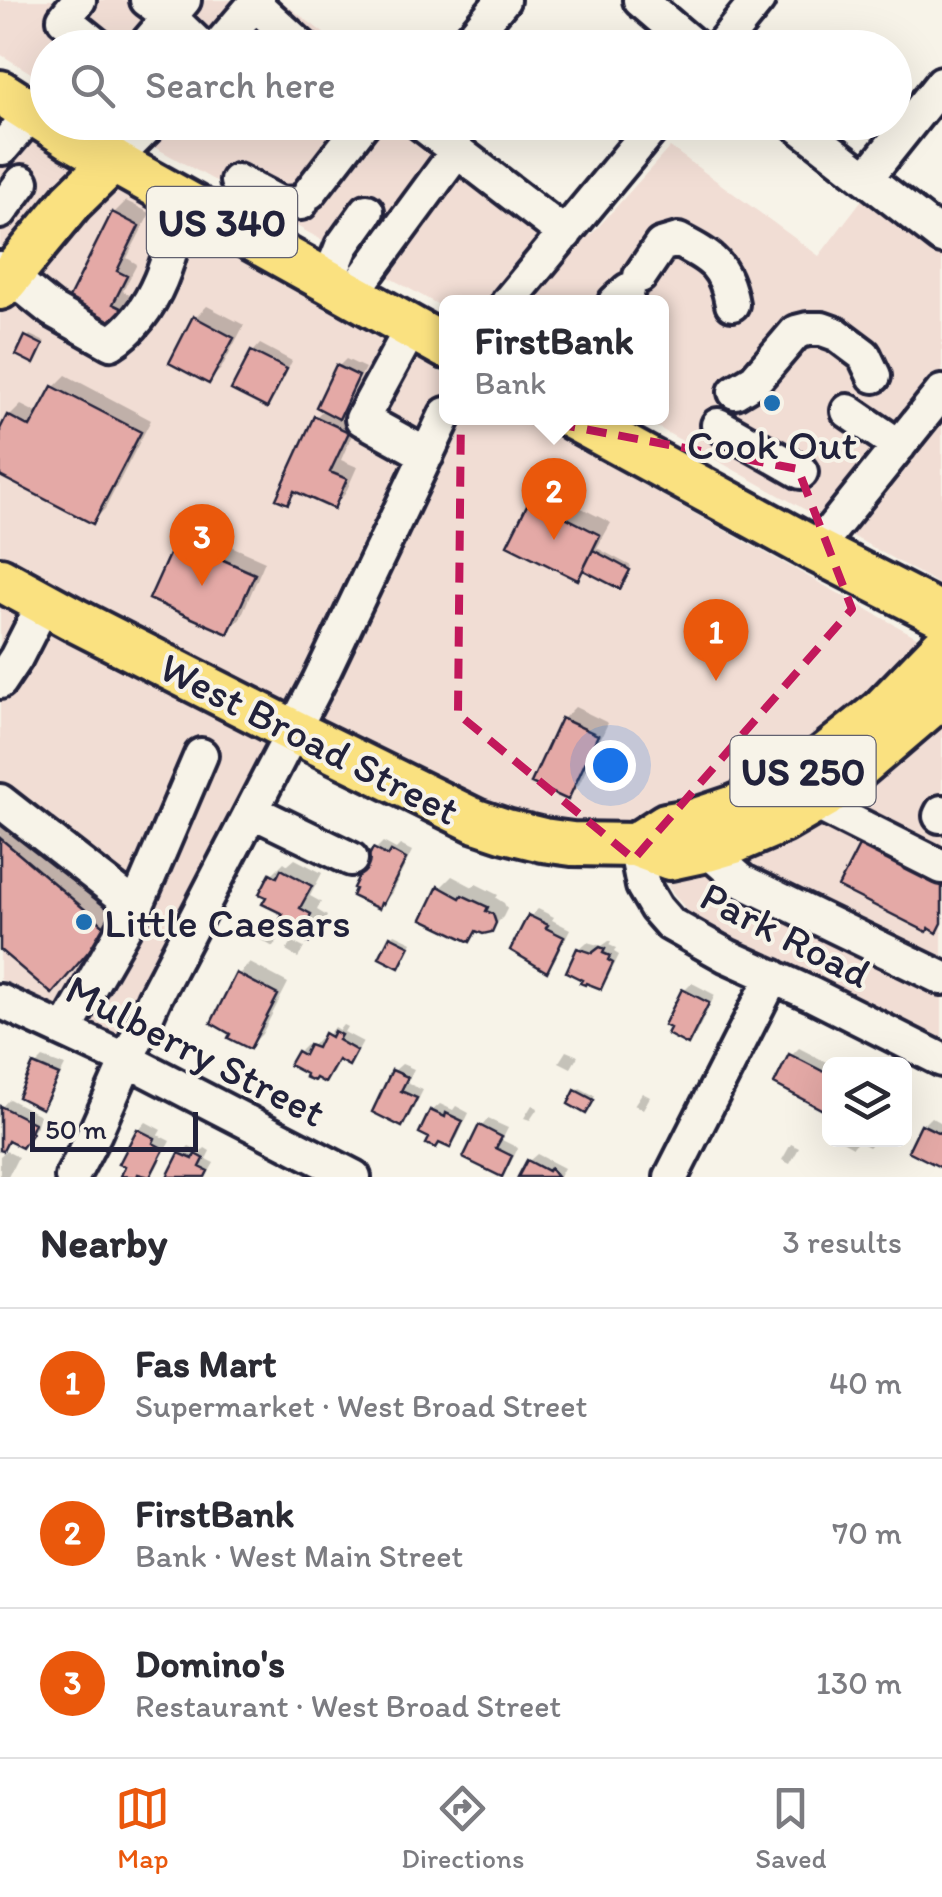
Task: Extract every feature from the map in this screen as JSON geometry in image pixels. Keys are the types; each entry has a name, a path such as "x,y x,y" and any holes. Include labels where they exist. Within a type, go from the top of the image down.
{"main road":[{"name":"US 340","path":"78,140 429,337"},
{"path":"4,277 113,161"},
{"path":"586,425 942,615"},
{"name":"West Broad Street","path":"0,579 439,804 506,831 572,844 635,845 670,858 734,842 815,803 942,696"},
{"name":"West Broad Street","path":"635,845 666,825 696,820 776,789 880,711 942,648"}],"street":[{"path":"78,30 64,19 79,0"},
{"path":"478,30 503,0"},
{"path":"640,0 675,30"},
{"path":"734,30 758,0"},
{"path":"232,30 256,2 285,30"},
{"path":"154,30 167,6 187,30"},
{"path":"912,121 942,83"},
{"path":"2,148 16,103"},
{"path":"113,161 134,140"},
{"path":"242,233 249,188 281,204 305,198 350,140"},
{"path":"443,140 565,234"},
{"path":"514,295 642,140"},
{"path":"818,140 936,222"},
{"path":"867,177 897,140"},
{"path":"340,288 457,151"},
{"path":"0,212 22,182"},
{"path":"4,277 111,343 125,334 150,303 173,245 182,200"},
{"path":"340,288 342,246 367,211"},
{"path":"628,290 662,245 678,240 723,271 732,304"},
{"path":"735,392 755,380 796,332 808,329 836,334 864,356 874,376"},
{"path":"427,455 362,419 429,337"},
{"path":"815,550 942,392"},
{"path":"848,411 899,446"},
{"path":"72,1177 154,999 293,731 441,425"},
{"path":"718,425 801,472"},
{"path":"0,682 44,603"},
{"path":"65,1031 136,906 201,755"},
{"path":"0,801 136,906"},
{"path":"815,803 942,867"},
{"path":"252,810 352,859"},
{"name":"Park Road","path":"635,845 643,886 670,924 727,956 942,1060"},
{"path":"707,850 742,881 942,978"},
{"path":"671,1177 772,976"},
{"name":"Mulberry Street","path":"0,1001 127,1060 354,1177"}],"highlighted area":[{"path":"461,406 798,469 852,609 634,859 458,714"}],"shaded area":[{"path":"0,0 280,0 320,30 30,30 30,73 0,54"},
{"path":"0,119 122,194 439,371 439,425 536,425 942,651 942,1047 701,928 669,888 654,823 589,828 490,807 27,572 0,553"},
{"path":"142,140 463,140 590,236 670,147 819,256 867,193 942,257 942,586 654,425 669,425 669,295 439,295 439,305"},
{"path":"0,590 273,741 118,1041 0,979"}],"building":[{"path":"112,212 139,226 117,271 127,276 113,304 123,309 113,328 66,304"},
{"path":"193,316 234,338 209,384 169,363"},
{"path":"25,336 43,345 34,364 16,355"},
{"path":"251,351 287,369 267,408 231,390"},
{"path":"336,365 359,376 339,419 316,407"},
{"path":"52,386 141,432 93,524 0,476 0,429 7,415 30,427"},
{"path":"314,416 349,432 330,472 347,479 334,509 294,491 288,504 276,499"},
{"path":"530,499 600,535 578,580 507,545"},
{"path":"176,539 255,574 228,634 149,599"},
{"path":"593,550 630,570 620,589 583,570"},
{"path":"561,718 598,735 568,800 531,783"},
{"path":"0,838 108,929 52,994 0,950"},
{"path":"863,838 942,878 942,923 937,933 929,928 927,932 838,887"},
{"path":"373,848 406,859 379,909 352,896"},
{"path":"281,869 312,886 300,908 311,914 307,923 317,929 309,943 276,927 283,914 262,904 266,897 259,894 270,873 277,877"},
{"path":"438,886 488,907 486,911 493,914 496,923 492,932 476,931 470,942 422,919"},
{"path":"528,915 564,937 547,972 510,950"},
{"path":"390,936 410,946 399,968 379,958"},
{"path":"600,947 613,963 601,989 580,983 582,980 566,972 577,948 592,953"},
{"path":"236,973 278,995 250,1049 228,1038 230,1034 211,1023"},
{"path":"682,989 709,1003 688,1045 667,1034 670,1028 664,1025"},
{"path":"334,1031 341,1035 338,1040 357,1051 349,1066 338,1060 325,1083 305,1077 289,1065 297,1051 304,1055 309,1045 317,1048 324,1033 331,1037"},
{"path":"789,1054 822,1071 822,1109 774,1084"},
{"path":"33,1064 59,1075 42,1109 18,1097"},
{"path":"392,1070 408,1077 401,1091 417,1098 402,1127 372,1112"},
{"path":"575,1090 594,1100 586,1114 568,1104"},
{"path":"0,1106 34,1123 22,1148 8,1141 0,1150"},
{"path":"430,1110 463,1121 450,1148 439,1143 436,1148 426,1144 429,1138 419,1133"},
{"path":"921,1124 942,1134 942,1168 908,1151"},
{"path":"479,1125 502,1137 496,1148 512,1156 502,1177 463,1158"},
{"path":"137,1129 155,1138 153,1143 164,1149 150,1177 121,1176 125,1166 119,1164"},
{"path":"179,1153 204,1159 200,1167 208,1171 205,1177 167,1177"},
{"path":"527,1160 548,1171 550,1168 557,1177 518,1177"}],"place":[{"name":"Cook Out","path":"772,403"},
{"name":"FirstBank","path":"554,540"},
{"name":"Domino's","path":"202,586"},
{"name":"Fas Mart","path":"716,681"},
{"name":"Little Caesars","path":"84,922"}]}
